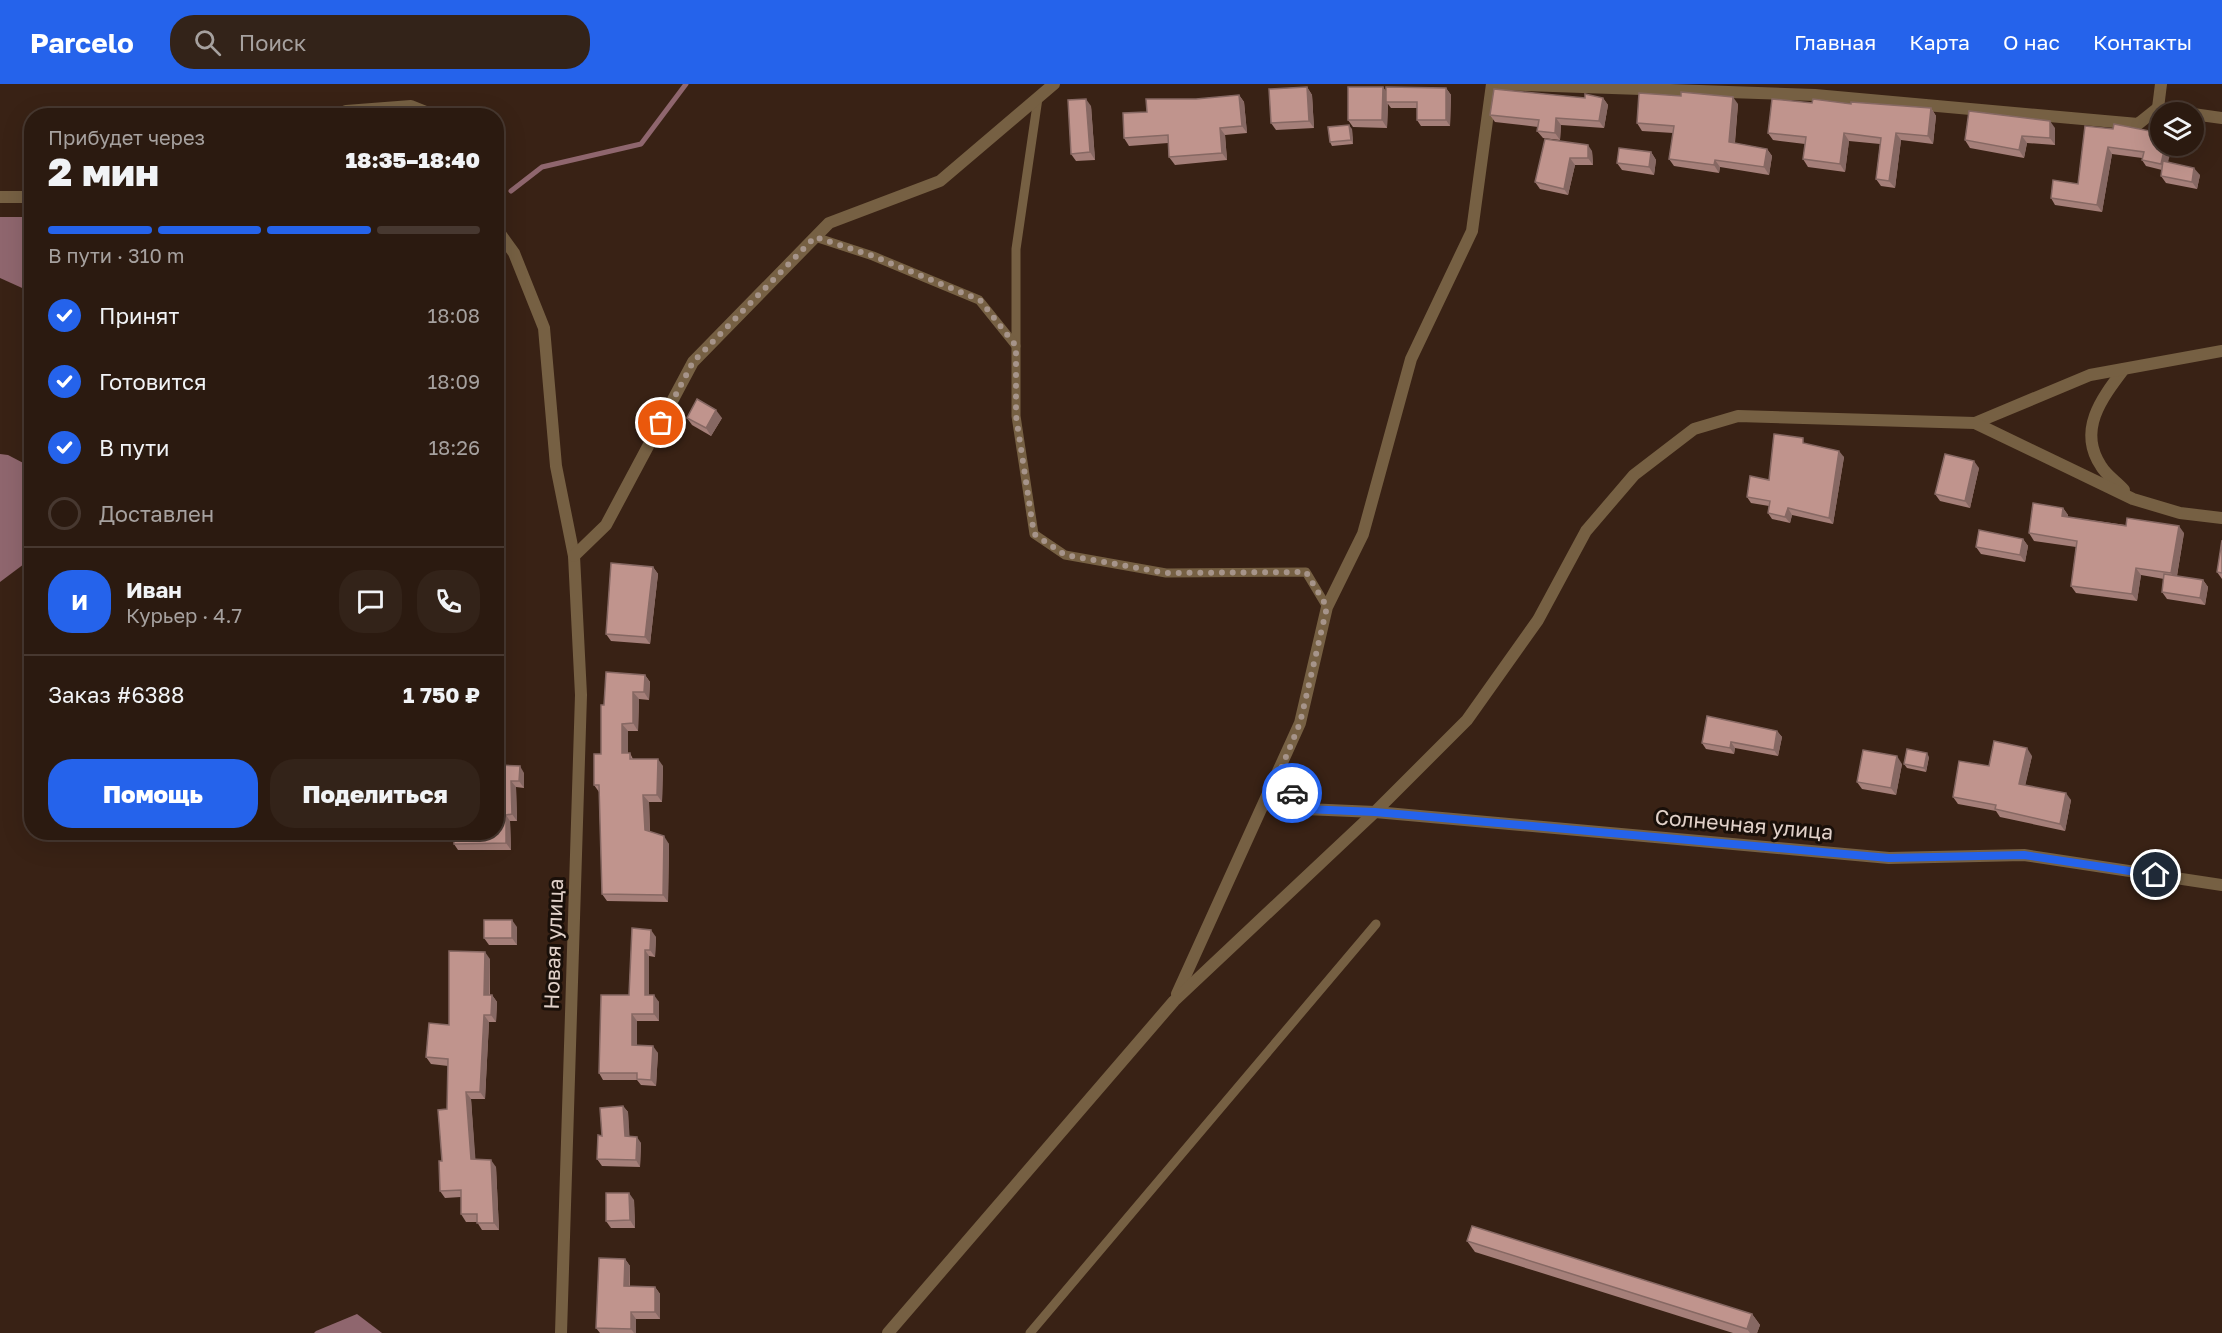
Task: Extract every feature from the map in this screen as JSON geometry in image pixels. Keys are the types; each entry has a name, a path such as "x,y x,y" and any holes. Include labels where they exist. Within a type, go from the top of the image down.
{"street":[{"path":"574,556 606,525 693,362 829,223 940,181 1054,84"},
{"path":"1174,1001 1278,776 1300,723 1327,607 1363,534 1411,358 1472,231 1492,84"},
{"path":"1497,84 1815,90 2138,124 2150,114"},
{"path":"2159,102 2161,84"},
{"path":"378,108 411,105 418,108"},
{"path":"2204,116 2222,118"},
{"path":"0,197 24,197"},
{"name":"Новая улица","path":"504,239 514,253 544,328 556,466 574,556 581,695 561,1333"},
{"path":"888,1333 1174,1001 1375,812 1467,720 1538,620 1586,531 1634,475 1695,429 1738,416 1975,423 2090,375 2222,351"},
{"path":"2124,369 2102,398 2091,424 2090,442 2101,466 2133,499"},
{"path":"1975,423 2133,499 2180,513 2222,518"},
{"name":"Солнечная улица","path":"1278,776 1305,809 1375,812 1889,858 2024,855 2222,885"}],"lane":[{"path":"1038,98 1016,249 1016,416 1034,534 1065,555 1166,573 1306,572 1327,607"},
{"path":"815,237 873,256 980,300 1016,346"},
{"path":"1030,1333 1376,924"}],"shaded area":[{"path":"0,217 22,217 24,219 24,289 0,278"},
{"path":"0,454 8,455 24,463 24,564 0,582"},
{"path":"357,1314 382,1333 314,1333 316,1331"}],"building":[{"path":"1307,87 1309,121 1271,123 1269,89"},
{"path":"1348,87 1383,87 1382,120 1348,120"},
{"path":"1386,87 1446,88 1446,120 1417,120 1417,102 1386,102"},
{"path":"1494,89 1585,98 1585,94 1603,98 1599,121 1556,118 1555,133 1537,131 1539,120 1490,115"},
{"path":"1681,92 1733,97 1729,142 1767,149 1764,167 1715,160 1714,165 1669,159 1674,126 1637,123 1639,93 1681,96"},
{"path":"1239,95 1242,126 1220,128 1222,153 1169,157 1168,135 1124,138 1123,113 1147,112 1146,99 1196,99"},
{"path":"1086,99 1090,152 1071,154 1068,100"},
{"path":"1772,99 1812,103 1813,99 1851,104 1851,102 1931,108 1928,136 1896,133 1889,181 1876,179 1881,138 1844,133 1840,164 1803,159 1806,137 1768,133"},
{"path":"1969,111 2050,121 2050,138 2022,136 2019,150 1965,140"},
{"path":"2114,124 2150,131 2150,156 2163,156 2161,164 2142,160 2144,152 2108,147 2097,205 2051,198 2053,180 2078,184 2085,126 2113,129"},
{"path":"1349,125 1351,140 1330,142 1328,127"},
{"path":"1545,139 1588,145 1588,158 1570,158 1564,189 1535,182"},
{"path":"1619,148 1651,152 1649,167 1617,163"},
{"path":"2163,161 2194,168 2192,182 2161,176"},
{"path":"697,399 716,410 706,428 687,418"},
{"path":"1774,434 1803,438 1803,443 1839,451 1829,518 1788,508 1785,517 1768,513 1770,501 1747,497 1750,476 1769,480"},
{"path":"1945,454 1974,461 1965,501 1935,494"},
{"path":"2033,503 2063,508 2062,516 2126,526 2127,518 2179,526 2171,573 2136,568 2132,594 2071,586 2077,541 2029,533"},
{"path":"1979,530 2023,539 2020,555 1976,547"},
{"path":"2222,540 2222,573 2217,572"},
{"path":"611,563 653,567 645,637 606,634"},
{"path":"2164,574 2203,580 2200,598 2162,592"},
{"path":"606,672 645,675 644,692 633,692 633,723 622,724 622,753 630,753 630,759 658,759 657,795 643,795 645,830 664,836 663,895 602,894 599,785 594,785 594,754 601,754 601,705 604,705"},
{"path":"1707,716 1777,731 1774,750 1731,742 1730,748 1702,743"},
{"path":"1994,741 2027,748 2019,784 2066,793 2060,824 1995,809 1996,805 1953,797 1959,761 1989,766"},
{"path":"1907,749 1927,753 1924,768 1904,764"},
{"path":"1863,750 1897,756 1891,788 1857,782"},
{"path":"504,765 520,766 519,781 511,781 512,814 506,815 506,843 454,844 454,840 504,840"},
{"path":"484,920 512,920 512,938 484,938"},
{"path":"632,928 651,930 650,950 645,950 645,995 654,995 654,1014 632,1014 632,1045 653,1046 651,1080 637,1079 637,1073 599,1073 601,995 629,995"},
{"path":"449,951 485,952 484,995 492,995 491,1015 484,1015 480,1092 466,1092 471,1159 491,1160 494,1223 477,1223 477,1214 461,1214 461,1190 440,1191 439,1161 442,1161 438,1110 447,1109 448,1059 426,1057 429,1023 449,1025"},
{"path":"623,1106 625,1136 637,1137 636,1160 597,1159 598,1135 602,1136 600,1108"},
{"path":"606,1193 629,1193 630,1220 606,1221"},
{"path":"1472,1226 1752,1314 1747,1329 1467,1241"},
{"path":"599,1258 625,1259 624,1286 655,1287 655,1312 631,1312 631,1329 596,1328"}],"waterway":[{"path":"511,191 542,167 641,144 686,84"}],"way so far":[{"path":"661,423 693,362 815,237 873,256 980,300 1016,346 1016,416 1034,534 1065,555 1166,573 1306,572 1327,607 1300,723 1278,776 1292,793"}],"route":[{"path":"1292,793 1305,809 1375,812 1889,858 2024,855 2156,875"}]}
